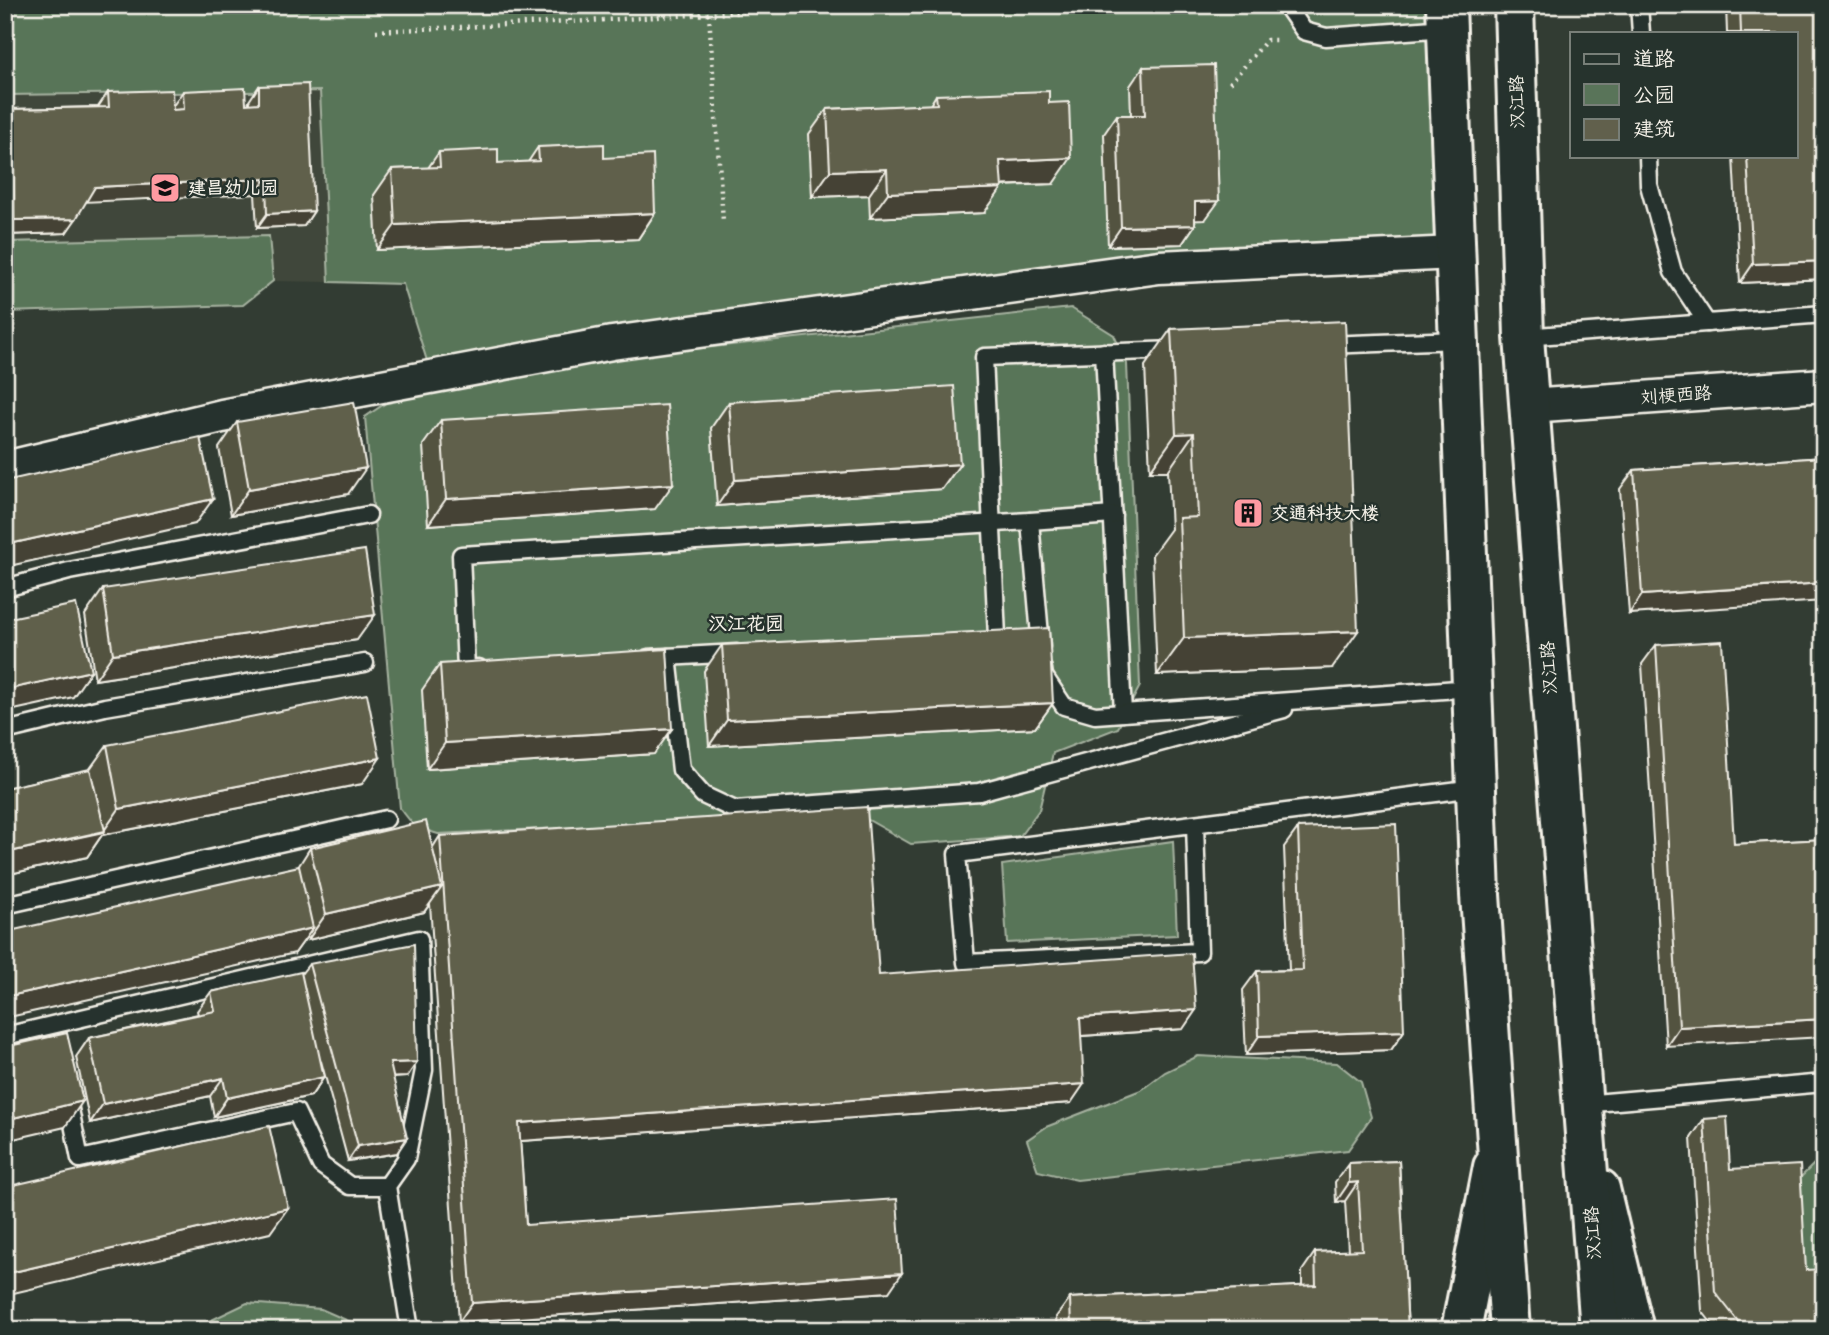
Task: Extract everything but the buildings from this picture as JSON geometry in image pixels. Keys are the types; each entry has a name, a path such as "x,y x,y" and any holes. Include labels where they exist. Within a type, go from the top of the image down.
{"main road":[{"name":"汉江路","path":"1514,5 1524,337 1600,1330"},
{"path":"1447,17 1480,895 1510,1330"},
{"path":"1584,1114 1634,1330"},
{"path":"1461,1330 1497,1145"}],"street":[{"path":"5,468 222,416 612,343 1159,267 1455,253"},
{"name":"刘梗西路","path":"1529,406 1824,385"}],"lane":[{"path":"1286,5 1304,30 1326,37 1447,17"},
{"path":"1639,5 1640,32"},
{"path":"1647,158 1649,185 1673,272 1706,323"},
{"path":"1524,337 1824,314"},
{"path":"1308,345 1459,340"},
{"path":"1040,634 1002,637 992,524 984,357 1186,350"},
{"path":"1104,352 1123,713"},
{"path":"5,588 69,571 368,515"},
{"path":"493,667 466,669 461,555 1113,515"},
{"path":"1030,521 1044,676 1064,706 1095,715 1472,688"},
{"path":"628,659 750,652"},
{"path":"668,657 681,770 703,795 735,810 979,792 1320,699"},
{"path":"5,731 105,708 365,663"},
{"path":"1195,824 1199,952 966,963 957,854 1475,788"},
{"path":"5,905 386,819"},
{"path":"5,1036 53,1032 419,939 424,1070 406,1159 387,1186 410,1330"},
{"path":"63,1079 80,1159 296,1112 321,1165 350,1186 387,1186"},
{"path":"1584,1114 1824,1083"}],"path":[{"path":"568,5 570,22"},
{"path":"376,31 866,5"},
{"path":"709,14 723,221"},
{"path":"1230,83 1267,40 1326,37"}],"shaded area":[{"name":"建昌幼儿园","path":"320,91 329,282 273,281 243,305 5,312 5,95"}],"green space":[{"path":"5,5 1446,5 1455,253 1159,267 432,377 403,284 329,282 320,91 5,95"},
{"path":"269,236 273,281 243,305 5,312 5,242"},
{"path":"1071,308 1114,335 1127,364 1140,686 1118,728 1053,753 1039,810 1020,836 911,844 856,813 438,834 415,827 400,808 365,417 399,394 639,355"},
{"path":"1173,841 1177,935 1007,943 1002,865"},
{"path":"1198,1056 1337,1063 1361,1082 1371,1117 1348,1150 1077,1180 1038,1171 1027,1140 1046,1127 1141,1090 1165,1072"},
{"path":"1824,1154 1824,1275 1800,1277 1796,1182"},
{"path":"247,1303 321,1309 369,1330 197,1330 197,1327"}],"place":[{"name":"建昌幼儿园","path":"165,188"},
{"name":"交通科技大楼","path":"1248,513"}],"district":[{"name":"汉江花园","path":"746,623"}]}
